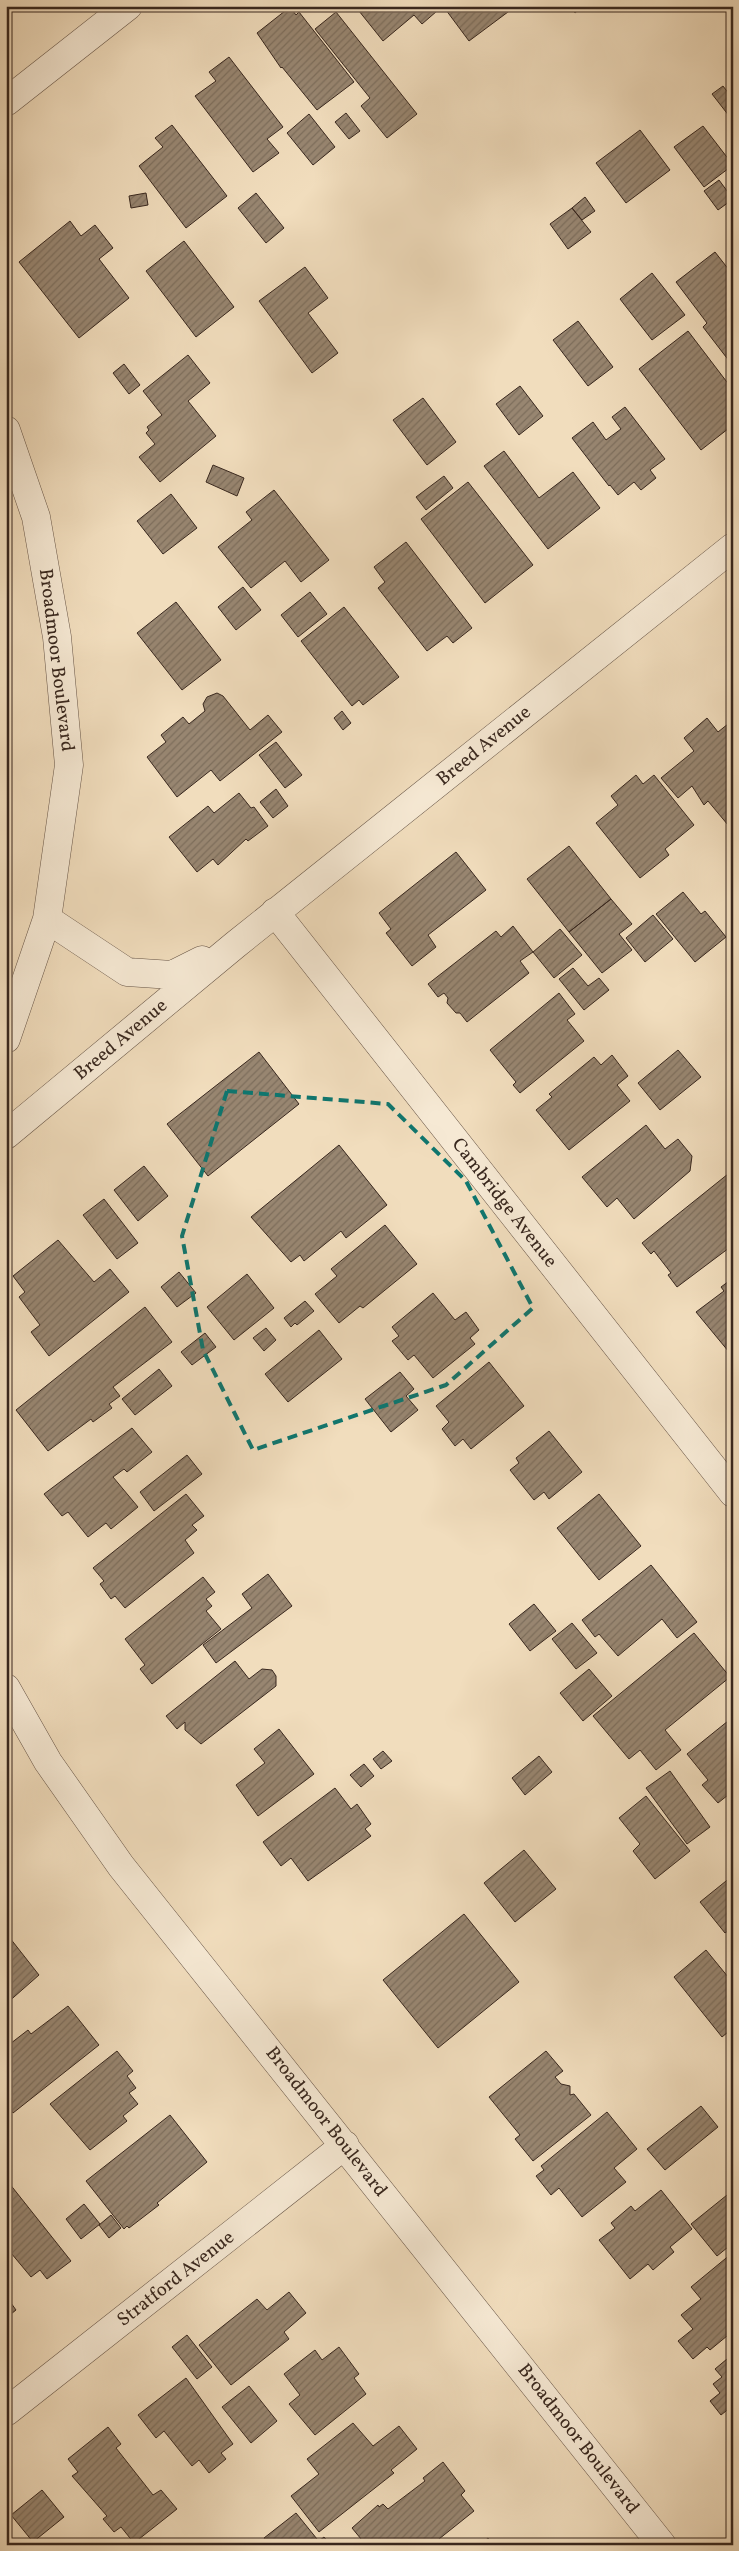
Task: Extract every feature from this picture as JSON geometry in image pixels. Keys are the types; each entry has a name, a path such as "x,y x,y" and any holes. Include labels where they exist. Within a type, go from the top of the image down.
{"street":[{"path":"6,102 128,6"},
{"name":"Broadmoor Boulevard","path":"6,430 36,517 58,637 69,765 47,919 6,1039"},
{"name":"Breed Avenue","path":"6,1135 235,944 733,547"},
{"name":"Cambridge Avenue","path":"275,912 733,1493"},
{"name":"Breed Avenue","path":"47,919 126,972 172,975 235,944"},
{"name":"Broadmoor Boulevard","path":"6,1688 48,1762 121,1866 662,2545"},
{"name":"Stratford Avenue","path":"6,2412 345,2145"}],"highlighted area":[{"path":"227,1091 388,1104 466,1181 533,1308 446,1385 253,1450 203,1350 182,1236"}],"building":[{"path":"355,6 434,6 437,11 422,24 414,15 383,41"},
{"path":"443,6 516,6 469,41"},
{"path":"570,6 583,6 575,13"},
{"path":"290,7 296,15 299,12 354,82 317,110 281,68 257,33"},
{"path":"336,12 417,114 387,138 361,106 370,98 315,29"},
{"path":"229,57 283,127 267,139 279,153 253,172 195,96 216,81 209,72"},
{"path":"723,86 733,99 733,121 712,94"},
{"path":"346,113 360,131 349,139 335,122"},
{"path":"309,114 335,147 313,165 287,133"},
{"path":"172,125 227,196 186,228 139,166 163,147 155,138"},
{"path":"703,126 733,165 704,187 674,147"},
{"path":"640,130 670,170 626,203 596,163"},
{"path":"719,180 733,199 718,210 704,191"},
{"path":"146,193 148,205 131,208 129,196"},
{"path":"256,193 284,228 266,243 238,208"},
{"path":"585,197 595,211 582,220 572,208"},
{"path":"572,208 591,232 568,249 550,224"},
{"path":"70,221 81,236 95,225 113,248 99,259 129,298 79,338 19,262"},
{"path":"184,241 234,307 196,337 146,271"},
{"path":"715,252 733,275 733,366 703,327 707,323 676,282"},
{"path":"305,267 328,298 308,313 338,353 312,373 259,301"},
{"path":"652,273 685,315 652,340 620,299"},
{"path":"578,321 613,367 588,386 553,340"},
{"path":"688,331 733,390 733,425 701,450 639,369"},
{"path":"188,355 210,383 188,401 216,436 160,482 139,457 155,444 146,433 149,430 147,427 162,415 143,391"},
{"path":"124,364 140,385 129,394 113,373"},
{"path":"520,386 543,416 519,435 496,404"},
{"path":"423,398 456,442 427,465 393,420"},
{"path":"625,407 665,459 650,470 656,478 641,490 634,482 618,495 572,438 593,422 606,440 621,429 612,417"},
{"path":"504,451 539,498 573,472 600,508 548,549 484,466"},
{"path":"213,465 244,478 237,496 206,482"},
{"path":"444,476 453,488 426,510 416,497"},
{"path":"468,482 533,565 485,603 421,519"},
{"path":"274,490 329,560 301,582 285,561 251,588 218,547 252,520 246,512"},
{"path":"171,494 197,528 163,554 137,521"},
{"path":"406,542 472,628 453,643 447,636 427,651 378,588 385,582 374,567"},
{"path":"243,587 261,610 236,630 218,607"},
{"path":"310,592 327,614 298,637 281,615"},
{"path":"176,602 221,660 182,690 137,633"},
{"path":"344,607 399,677 363,705 359,700 352,706 301,641"},
{"path":"217,693 223,696 250,730 268,715 282,732 220,781 211,770 177,797 147,757 166,742 161,735 183,717 189,724 205,711 203,704 207,697"},
{"path":"342,711 351,723 343,730 334,718"},
{"path":"707,718 718,732 733,720 733,831 708,801 704,805 692,786 678,798 661,778 694,751 684,738"},
{"path":"276,742 302,775 285,788 259,755"},
{"path":"636,775 643,784 654,775 694,825 665,849 669,855 640,878 596,823 618,805 611,796"},
{"path":"276,789 288,806 273,818 260,802"},
{"path":"239,793 251,808 254,807 268,826 248,841 246,839 218,865 213,859 197,872 169,837 208,806 214,813"},
{"path":"569,846 611,899 569,932 527,879"},
{"path":"456,852 486,890 428,935 436,947 412,966 386,933 391,929 379,913"},
{"path":"683,892 701,914 705,911 726,937 695,962 656,914"},
{"path":"611,899 632,924 619,934 632,950 602,973 569,932"},
{"path":"653,915 673,939 645,962 626,938"},
{"path":"513,926 533,952 520,961 529,973 467,1022 460,1013 456,1013 447,1003 448,998 444,993 438,997 428,984 496,931 501,937"},
{"path":"560,929 582,955 554,978 533,952"},
{"path":"573,968 588,986 599,978 609,990 584,1010 559,979"},
{"path":"559,993 575,1014 567,1020 584,1041 520,1093 513,1085 516,1082 490,1050"},
{"path":"678,1050 701,1077 660,1110 638,1083"},
{"path":"259,1052 299,1104 208,1176 167,1124"},
{"path":"612,1055 628,1076 617,1085 630,1101 569,1150 536,1110 552,1097 549,1094 594,1057 601,1065"},
{"path":"646,1125 665,1149 678,1139 692,1156 690,1171 634,1219 617,1198 607,1207 582,1177"},
{"path":"339,1145 387,1205 346,1238 341,1231 304,1261 300,1255 291,1262 251,1217"},
{"path":"144,1166 168,1196 138,1221 114,1190"},
{"path":"733,1170 733,1245 677,1287 668,1275 671,1273 654,1251 651,1254 642,1243"},
{"path":"104,1199 138,1243 117,1259 83,1215"},
{"path":"385,1225 417,1264 363,1308 360,1306 339,1323 315,1294 337,1276 331,1269"},
{"path":"58,1240 94,1282 110,1269 129,1292 49,1356 31,1332 40,1325 19,1297 25,1292 13,1276"},
{"path":"179,1272 196,1293 177,1307 161,1287"},
{"path":"247,1274 274,1308 234,1340 207,1307"},
{"path":"733,1278 733,1349 729,1352 696,1312 724,1291 721,1287"},
{"path":"433,1293 455,1320 466,1312 479,1330 470,1338 475,1344 433,1378 414,1355 408,1360 392,1341 399,1336 392,1327"},
{"path":"305,1301 314,1311 297,1325 295,1323 291,1327 284,1318"},
{"path":"145,1307 172,1342 113,1387 120,1396 109,1404 112,1408 93,1422 91,1419 48,1451 16,1410"},
{"path":"266,1328 276,1340 264,1351 253,1338"},
{"path":"319,1330 342,1359 288,1402 265,1374"},
{"path":"205,1333 216,1347 192,1365 181,1352"},
{"path":"489,1362 524,1406 471,1449 463,1439 455,1446 442,1429 449,1422 436,1406"},
{"path":"159,1369 172,1386 135,1415 122,1399"},
{"path":"400,1372 414,1389 406,1396 418,1410 391,1432 365,1399"},
{"path":"132,1428 152,1452 127,1472 124,1469 113,1477 138,1507 111,1529 106,1523 88,1537 68,1512 62,1516 44,1494"},
{"path":"549,1431 582,1472 549,1499 544,1492 534,1500 510,1470 519,1463 516,1458"},
{"path":"187,1455 202,1474 154,1511 140,1492"},
{"path":"186,1494 204,1516 192,1525 197,1530 185,1540 194,1553 125,1608 115,1596 111,1599 100,1584 104,1581 93,1568"},
{"path":"599,1494 641,1546 599,1580 557,1528"},
{"path":"651,1565 697,1622 677,1638 662,1619 618,1656 599,1634 595,1637 582,1620"},
{"path":"268,1574 292,1606 216,1663 203,1645 252,1608 242,1594"},
{"path":"203,1577 215,1592 206,1599 212,1606 206,1611 221,1629 152,1684 140,1669 145,1665 125,1639"},
{"path":"534,1604 556,1631 530,1651 509,1624"},
{"path":"572,1623 597,1653 576,1669 552,1639"},
{"path":"694,1633 730,1677 665,1730 681,1750 656,1770 640,1750 629,1759 593,1716"},
{"path":"235,1661 249,1679 262,1669 272,1670 276,1676 276,1686 201,1744 185,1730 185,1722 177,1729 166,1716"},
{"path":"589,1669 612,1696 583,1721 560,1693"},
{"path":"733,1717 733,1791 718,1803 702,1785 708,1780 687,1754"},
{"path":"279,1729 314,1774 258,1816 236,1785 265,1763 254,1749"},
{"path":"383,1751 392,1761 381,1769 373,1759"},
{"path":"539,1756 552,1772 525,1795 512,1778"},
{"path":"364,1764 374,1776 361,1787 350,1775"},
{"path":"670,1771 710,1827 687,1844 646,1788"},
{"path":"335,1788 351,1809 357,1804 371,1824 365,1829 371,1836 308,1881 291,1858 281,1866 263,1842"},
{"path":"646,1796 690,1851 655,1879 633,1851 640,1844 619,1818"},
{"path":"524,1850 556,1889 515,1922 484,1883"},
{"path":"731,1877 733,1880 733,1927 725,1933 700,1902"},
{"path":"464,1914 519,1982 438,2048 383,1980"},
{"path":"6,1933 39,1975 6,2004"},
{"path":"706,1950 733,1983 733,2028 722,2037 674,1977"},
{"path":"68,2006 99,2045 13,2113 6,2104 6,2047 28,2030 31,2034"},
{"path":"117,2051 133,2071 127,2076 136,2088 129,2093 138,2104 123,2116 127,2121 90,2150 50,2104"},
{"path":"546,2051 563,2071 555,2077 561,2084 570,2086 570,2095 574,2094 591,2115 533,2161 515,2139 520,2135 489,2097"},
{"path":"701,2106 718,2127 665,2170 647,2149"},
{"path":"607,2112 637,2149 614,2168 626,2182 582,2217 559,2188 551,2195 536,2176 544,2170 541,2166"},
{"path":"170,2115 207,2162 157,2203 159,2205 129,2228 127,2226 124,2229 86,2181"},
{"path":"9,2183 71,2261 47,2279 40,2270 31,2277 6,2247 6,2185"},
{"path":"661,2190 692,2229 670,2247 674,2252 653,2270 648,2264 630,2279 599,2240 615,2228 611,2223 631,2206 635,2211"},
{"path":"732,2191 733,2243 717,2256 691,2224"},
{"path":"84,2204 100,2224 81,2239 66,2219"},
{"path":"111,2215 121,2228 109,2238 99,2225"},
{"path":"731,2254 733,2331 710,2350 707,2347 693,2359 678,2341 693,2329 681,2315 701,2299 691,2287"},
{"path":"289,2292 306,2313 284,2332 289,2339 231,2385 199,2345 257,2299 267,2310"},
{"path":"6,2296 16,2310 6,2318"},
{"path":"187,2335 212,2367 197,2379 172,2347"},
{"path":"339,2347 359,2374 354,2378 366,2394 315,2435 289,2404 300,2395 284,2374 315,2350 322,2360"},
{"path":"733,2354 733,2409 731,2407 721,2415 710,2401 720,2393 713,2384 722,2377 715,2369"},
{"path":"186,2378 233,2444 221,2453 226,2459 209,2473 199,2460 192,2466 164,2431 156,2438 138,2415"},
{"path":"249,2386 277,2421 251,2443 222,2407"},
{"path":"353,2423 373,2446 399,2426 417,2449 391,2470 394,2473 319,2532 291,2496 319,2474 307,2459"},
{"path":"108,2427 121,2444 116,2448 153,2495 161,2490 177,2509 134,2543 121,2527 114,2532 103,2519 107,2516 72,2476 78,2472 68,2459"},
{"path":"443,2462 465,2491 461,2495 474,2511 439,2539 441,2543 439,2545 387,2545 383,2539 376,2545 366,2545 352,2528 378,2505 379,2507 383,2504 388,2509 425,2481 423,2478"},
{"path":"42,2490 64,2517 33,2542 11,2515"},
{"path":"296,2513 317,2539 310,2545 269,2545 264,2538"},
{"path":"6,2533 15,2545 6,2545"},
{"path":"324,2537 331,2545 314,2545"},
{"path":"488,2538 494,2545 480,2545"}]}
